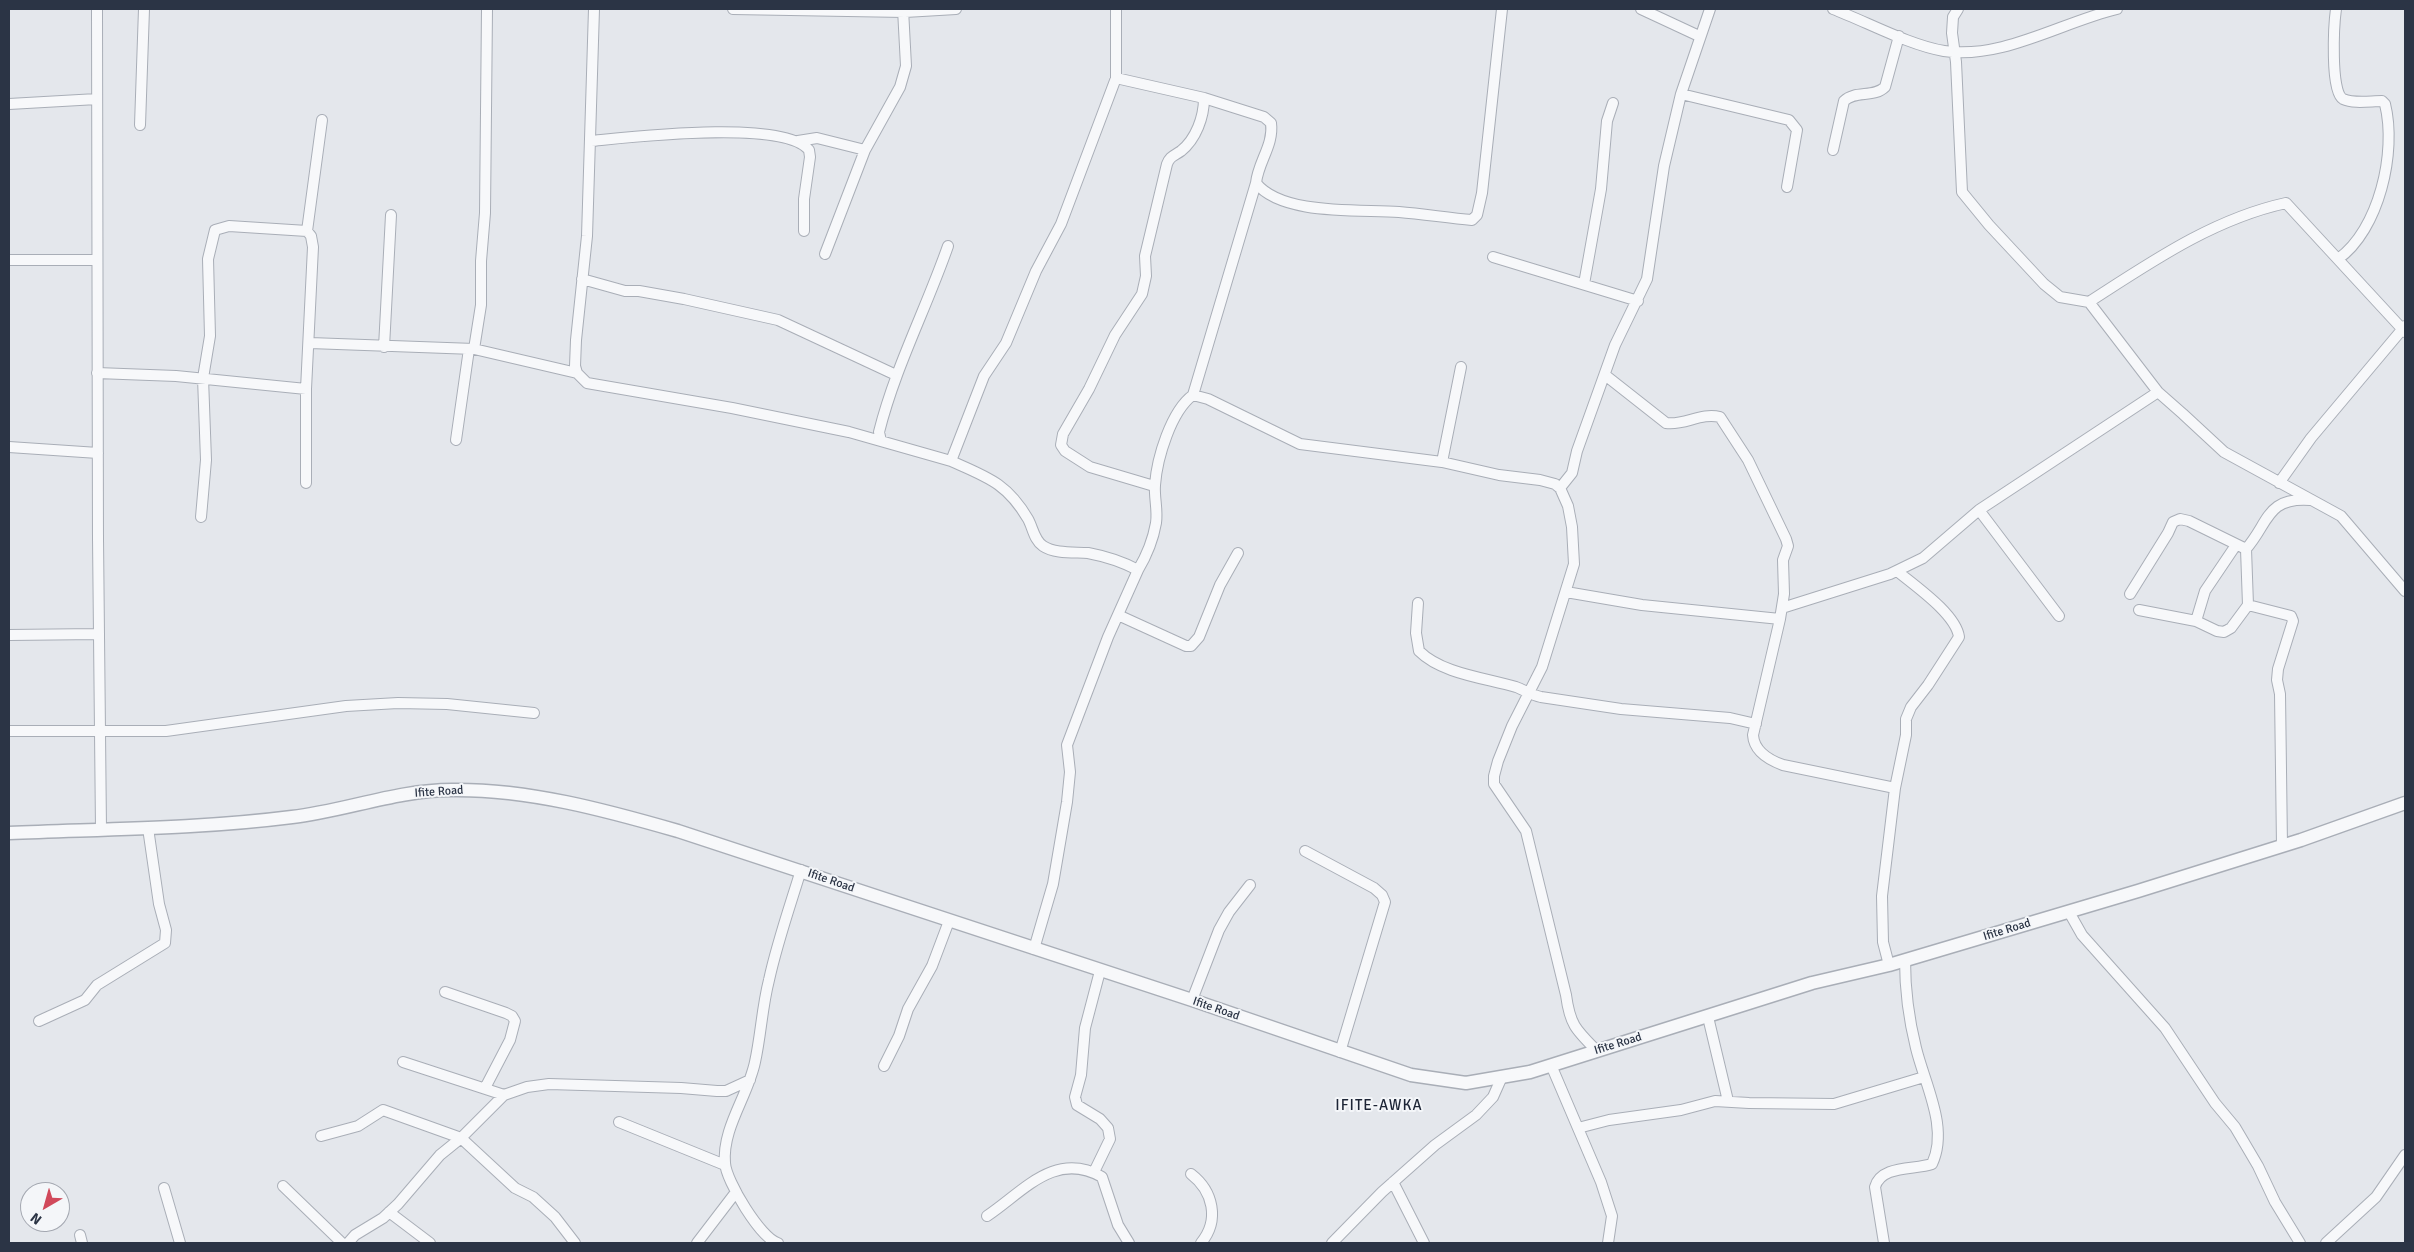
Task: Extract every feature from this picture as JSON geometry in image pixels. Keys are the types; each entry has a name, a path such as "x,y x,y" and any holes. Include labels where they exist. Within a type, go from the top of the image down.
{"street":[{"path":"97,9 96,260 101,829"},
{"path":"140,125 144,9"},
{"path":"456,440 481,305 481,261 485,213 487,9"},
{"path":"594,9 587,236 575,366 577,373 587,383 732,408 849,432 951,461 999,484 1029,520 1035,536 1043,546 1056,551 1089,554 1127,564 1138,570"},
{"path":"732,9 904,11 956,9"},
{"path":"951,461 984,376 1006,343 1036,271 1061,224 1116,78 1116,9"},
{"path":"1256,183 1262,190 1274,197 1298,204 1472,220 1477,215 1482,193 1502,9"},
{"path":"1641,9 1699,36"},
{"path":"1560,488 1572,473 1577,451 1605,375 1626,322 1638,301 1647,279 1659,190 1681,94 1699,36 1710,9"},
{"path":"1958,9 1953,17 1952,33 1955,51 1962,192 1995,232 2044,284 2060,297 2089,302 2174,248 2217,226 2286,203 2404,329 2311,438 2279,483"},
{"path":"1839,10 1899,36 1943,51 1955,51 2004,46 2028,40 2090,16 2117,9"},
{"path":"2336,9 2333,25 2334,60 2338,93 2343,99 2351,101 2382,101 2385,104 2389,148 2387,165 2371,216 2362,233 2348,252 2338,259"},
{"path":"825,254 865,150 875,129 890,107 902,80 906,66 904,11"},
{"path":"1833,150 1844,100 1848,96 1880,91 1885,87 1899,36"},
{"path":"1034,949 1052,884 1067,802 1070,772 1067,745 1084,696 1118,614 1148,552 1156,523 1157,506 1154,486 1171,424 1185,401 1193,395 1256,183 1257,170 1273,132 1271,123 1264,117 1204,98 1116,78"},
{"path":"1681,94 1789,120 1797,130 1787,187"},
{"path":"1154,486 1090,468 1065,451 1061,445 1063,434 1089,389 1115,335 1142,294 1146,276 1145,256 1167,164 1170,157 1180,151 1192,138 1204,109 1204,98"},
{"path":"9,104 97,99"},
{"path":"1584,284 1601,189 1607,121 1612,103"},
{"path":"306,483 306,389 314,247 311,236 307,231 322,120"},
{"path":"591,141 726,132 767,134 798,141 816,138 865,150"},
{"path":"798,141 809,150 810,157 804,199 804,231"},
{"path":"384,347 391,215"},
{"path":"201,517 206,460 204,378 210,336 208,259 215,230 230,226 307,231"},
{"path":"880,441 879,432 896,375 935,284 948,246"},
{"path":"1493,257 1638,301"},
{"path":"9,260 96,260"},
{"path":"582,279 625,291 639,291 684,299 778,320 896,375"},
{"path":"2089,302 2158,392 2224,452 2279,483 2316,500 2341,516 2405,591"},
{"path":"310,343 472,349 577,373"},
{"path":"1442,462 1461,367"},
{"path":"97,373 204,378 306,389"},
{"path":"1605,375 1666,423 1674,424 1711,415 1720,417 1748,460 1786,539 1788,546 1783,560 1781,614 1753,741 1774,762 1853,781 1895,788"},
{"path":"1566,592 1660,607 1781,614 1897,571 1922,558 1979,510 2158,392"},
{"path":"1193,395 1208,399 1300,444 1442,462 1499,475 1540,480 1560,488 1568,506 1574,542 1574,564 1542,667 1498,760 1494,784 1526,831 1564,986 1569,1015 1573,1025 1597,1051"},
{"path":"9,447 98,453"},
{"path":"2196,621 2205,591 2264,520 2279,505 2294,499 2316,500"},
{"path":"1979,510 2059,616"},
{"path":"2130,594 2173,522 2180,519 2189,521 2241,547"},
{"path":"2139,610 2196,621 2217,631 2224,632 2231,628 2248,605 2241,547"},
{"path":"1118,614 1186,646 1191,646 1199,637 1220,585 1238,553"},
{"path":"1889,965 1883,942 1882,896 1895,788 1906,735 1906,719 1911,707 1928,685 1959,637 1958,628 1946,614 1897,571"},
{"path":"1418,603 1416,633 1419,651 1427,659 1490,682 1517,688 1528,694 1620,709 1696,714 1756,724"},
{"path":"2248,605 2291,616 2292,621 2277,680 2280,694 2282,846"},
{"path":"9,635 98,634"},
{"path":"9,731 166,731 346,706 398,703 447,704 534,713"},
{"name":"Ifite Road","path":"9,833 225,825 316,814 419,792 451,790 488,791 528,796 633,818 801,870 949,921 1192,1000 1411,1076 1442,1082 1466,1083 1501,1079 1552,1065 1812,983 1889,965 2069,912 2282,846 2405,803"},
{"path":"39,1021 85,1000 97,985 165,943 166,930 159,904 148,828"},
{"path":"1305,851 1374,888 1382,895 1385,902 1340,1052"},
{"path":"778,1243 766,1236 730,1183 725,1166 725,1150 732,1123 756,1062 760,1020 769,979 801,870"},
{"path":"1192,1000 1219,930 1229,912 1250,885"},
{"path":"2069,912 2082,935 2165,1028 2215,1103 2235,1127 2258,1166 2275,1202 2300,1243"},
{"path":"884,1066 899,1036 908,1009 932,966 949,921"},
{"path":"1884,1243 1875,1187 1877,1181 1888,1173 1932,1164 1938,1151 1938,1125 1908,1012 1905,960"},
{"path":"1094,1172 1110,1139 1108,1128 1100,1119 1077,1105 1075,1097 1082,1075 1085,1028 1100,971"},
{"path":"446,992 506,1012 516,1021 510,1040 485,1088"},
{"path":"1708,1017 1728,1101"},
{"path":"403,1062 504,1095"},
{"path":"1552,1065 1601,1182 1612,1216 1608,1243"},
{"path":"1578,1128 1609,1120 1681,1110 1715,1101 1834,1104 1924,1077"},
{"path":"1332,1243 1393,1182 1436,1145 1476,1115 1493,1097 1501,1079"},
{"path":"348,1243 355,1235 398,1204 440,1155 461,1138 504,1095 527,1087 549,1084 717,1091 726,1090 750,1080"},
{"path":"321,1136 358,1126 382,1110 461,1138 515,1188 532,1197 555,1217 576,1243"},
{"path":"619,1122 725,1166"},
{"path":"2326,1243 2376,1197 2405,1155"},
{"path":"987,1216 1036,1178 1055,1171 1079,1168 1094,1172 1102,1177 1118,1225 1129,1243"},
{"path":"1191,1174 1200,1181 1209,1194 1212,1213 1209,1230 1201,1243"},
{"path":"1393,1182 1424,1243"},
{"path":"283,1186 342,1243"},
{"path":"164,1188 180,1243"},
{"path":"697,1243 736,1192"},
{"path":"389,1212 430,1243"}],"district":[{"name":"IFITE-AWKA","path":"1379,1106"}]}
